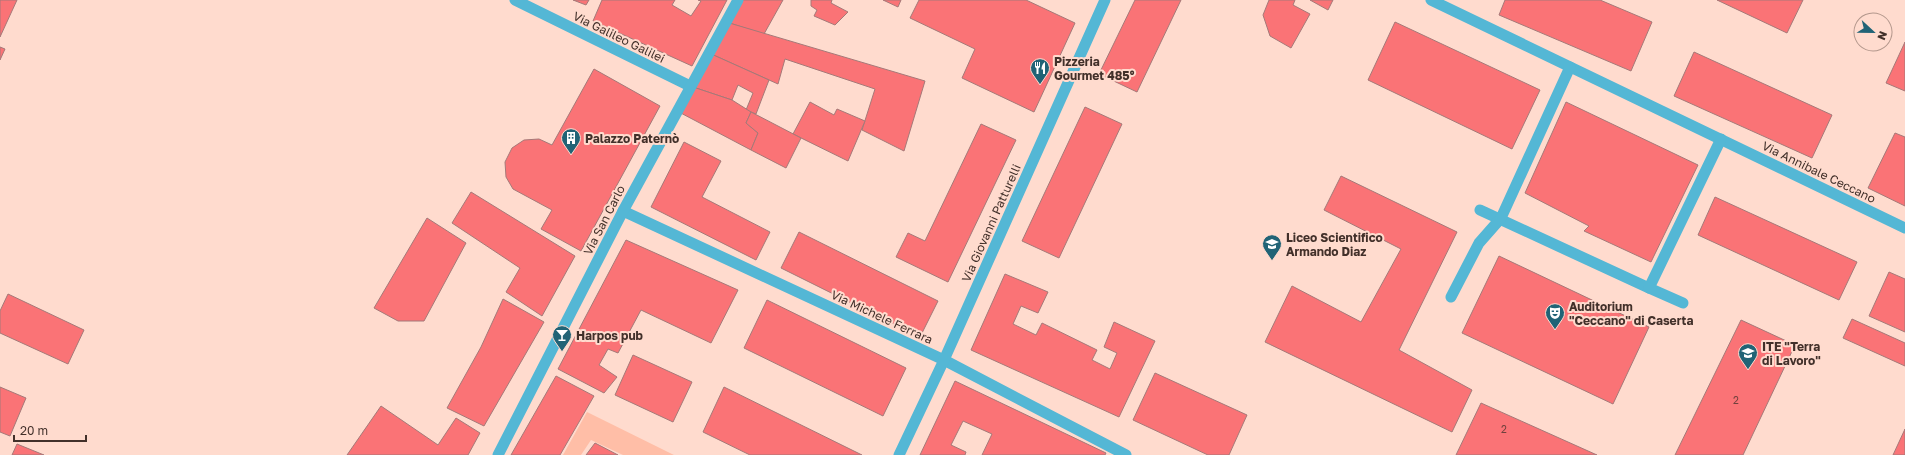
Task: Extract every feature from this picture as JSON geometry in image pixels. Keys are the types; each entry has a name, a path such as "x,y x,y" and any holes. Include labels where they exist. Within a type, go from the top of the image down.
{"street":[{"name":"Via Galileo Galilei","path":"515,0 690,86"},
{"name":"Via San Carlo","path":"498,455 623,211 738,0"},
{"name":"Via Giovanni Patturelli","path":"899,455 944,360 1105,0"},
{"name":"Via Annibale Ceccano","path":"1431,0 1905,228"},
{"path":"1451,297 1478,243 1501,218 1570,67"},
{"path":"1649,288 1721,140"},
{"path":"1480,210 1501,218 1683,303"},
{"name":"Via Michele Ferrara","path":"623,211 944,360 1126,455"}],"shaded area":[{"path":"587,412 674,455 623,455 591,440 581,455 563,455"}],"building":[{"path":"0,0 17,0 0,37"},
{"path":"573,0 589,0 586,5"},
{"path":"602,0 675,0 672,5 691,16 701,1 698,0 727,0 692,66 593,21"},
{"path":"738,0 783,0 764,34 726,22"},
{"path":"811,0 832,0 831,3 848,12 835,25 814,16 817,10 811,6"},
{"path":"883,0 901,0 898,7"},
{"path":"919,0 1026,0 1075,23 1034,112 962,78 975,49 910,18"},
{"path":"1135,0 1181,0 1137,92 1099,74"},
{"path":"1269,0 1295,0 1293,5 1310,14 1291,48 1270,36 1263,15"},
{"path":"1310,0 1333,0 1328,10"},
{"path":"1505,0 1600,0 1652,22 1631,71 1499,15"},
{"path":"1717,0 1803,0 1787,33"},
{"path":"726,22 925,81 904,151 862,130 875,89 785,59 778,84 709,53"},
{"path":"1395,22 1540,90 1512,149 1368,80"},
{"path":"1905,42 1905,91 1886,83"},
{"path":"0,47 5,49 0,60"},
{"path":"1694,52 1832,115 1812,158 1674,96"},
{"path":"709,53 769,80 756,114 746,110 753,93 738,85 732,100 690,86"},
{"name":"Palazzo Paternò","path":"594,69 660,106 581,251 541,229 552,210 513,189 506,177 505,162 512,148 524,140 539,139 552,145"},
{"path":"690,86 732,100 751,112 746,123 758,133 751,150 677,111"},
{"path":"810,102 834,115 837,109 865,121 848,161 793,134"},
{"path":"1566,102 1698,165 1651,262 1584,231 1589,226 1525,193"},
{"path":"1085,107 1122,124 1059,258 1022,241"},
{"path":"751,112 801,138 786,168 751,150 758,133 746,123"},
{"path":"981,124 1016,140 948,282 896,257 908,233 925,241"},
{"path":"1895,133 1905,137 1905,206 1868,188"},
{"path":"684,142 721,161 702,197 770,232 756,260 651,207"},
{"name":"Liceo Scientifico Armando Diaz","path":"1341,176 1457,232 1399,350 1472,390 1452,432 1265,342 1292,286 1361,322 1401,249 1324,210"},
{"path":"471,192 575,256 542,316 506,292 520,268 452,223"},
{"path":"1715,197 1857,262 1839,300 1698,235"},
{"path":"427,218 466,243 424,321 398,321 374,308"},
{"path":"799,232 938,301 920,337 781,268"},
{"path":"626,240 738,290 711,343 641,310 618,353 608,349 599,365 617,377 604,393 558,369"},
{"name":"Auditorium \"Ceccano\" di Caserta","path":"1499,256 1649,327 1613,404 1462,333"},
{"path":"1889,272 1905,279 1905,332 1869,316"},
{"path":"1005,274 1048,292 1038,313 1021,306 1013,324 1036,335 1042,323 1097,350 1092,360 1110,369 1117,353 1104,347 1114,322 1155,341 1119,417 971,350"},
{"path":"8,294 84,330 68,364 0,333 0,311"},
{"path":"503,299 544,322 484,426 447,408 481,347"},
{"path":"767,300 906,368 883,416 744,348"},
{"path":"1852,319 1905,343 1905,366 1843,338"},
{"name":"ITE \"Terra di Lavoro\"","path":"1741,320 1795,345 1743,455 1675,455"},
{"path":"633,355 692,382 673,422 615,395"},
{"path":"1155,373 1247,415 1229,455 1208,455 1133,420"},
{"path":"556,376 594,396 560,455 511,455"},
{"path":"955,381 1106,453 1105,455 982,455 992,434 963,421 951,445 966,452 965,455 920,455"},
{"path":"0,387 26,398 10,436 0,432"},
{"path":"724,387 862,455 750,455 703,432"},
{"path":"1481,403 1597,455 1456,455"},
{"path":"381,406 438,445 456,418 480,433 468,455 347,455"},
{"path":"1905,429 1905,455 1893,455"},
{"path":"595,443 618,455 586,455"},
{"path":"17,444 44,455 12,455"}],"place":[{"name":"Pizzeria Gourmet 485°","path":"1040,85"},
{"name":"Palazzo Paternò","path":"571,155"},
{"name":"Liceo Scientifico Armando Diaz","path":"1272,261"},
{"name":"Auditorium \"Ceccano\" di Caserta","path":"1555,330"},
{"name":"Harpos pub","path":"562,352"},
{"name":"ITE \"Terra di Lavoro\"","path":"1748,370"}]}
